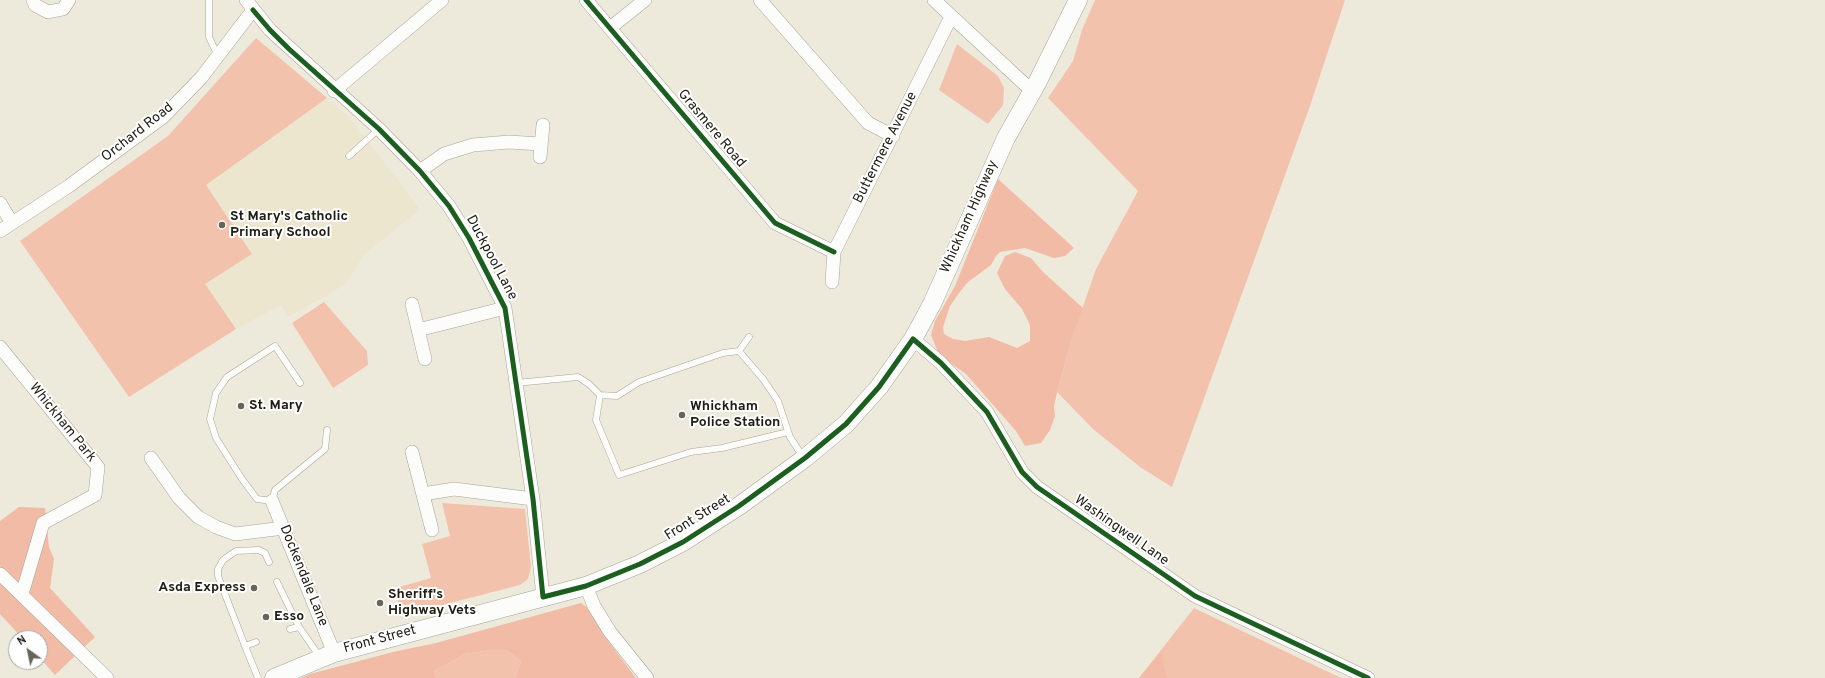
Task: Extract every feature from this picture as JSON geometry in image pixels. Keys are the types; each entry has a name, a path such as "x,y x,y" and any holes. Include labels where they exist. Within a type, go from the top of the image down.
{"main road":[{"name":"Whickham Highway","path":"846,424 879,387 913,339 932,304 1006,138 1032,91 1078,0"},
{"name":"Front Street","path":"274,678 327,655 586,586 640,564 683,542 739,506 805,458 846,424"}],"street":[{"path":"33,0 35,5 48,12 63,9 69,0"},
{"path":"334,91 442,0"},
{"name":"Grasmere Road","path":"586,0 775,223 834,252"},
{"path":"610,28 645,0"},
{"path":"760,0 868,123 893,136"},
{"path":"934,0 1032,91"},
{"name":"Orchard Road","path":"0,231 69,186 163,117 201,78 218,56 249,5"},
{"name":"Duckpool Lane","path":"249,5 270,30 334,91 378,129 420,171 449,206 469,238 505,308 533,498 543,597"},
{"name":"Buttermere Avenue","path":"832,282 834,252 951,17"},
{"path":"540,158 542,125"},
{"path":"420,171 444,154 472,145 509,142 541,144"},
{"path":"0,203 12,223"},
{"path":"412,304 424,359"},
{"path":"418,330 505,308"},
{"name":"Washingwell Lane","path":"913,339 941,363 987,412 1022,472 1037,487 1195,596 1368,678"},
{"name":"Whickham Park","path":"0,347 98,467 95,495 43,522 22,594"},
{"path":"412,452 432,530"},
{"path":"151,458 179,498 198,517 216,527 234,534 284,528"},
{"path":"423,494 454,489 533,498"},
{"name":"Dockendale Lane","path":"272,500 284,528 327,655"},
{"path":"0,574 107,678"},
{"path":"586,586 594,606 610,632 647,678"}],"lane":[{"path":"209,0 209,37 218,56"},
{"path":"349,156 378,129"},
{"path":"740,351 749,337"},
{"path":"300,383 274,346 227,377 216,393 210,420 216,438 242,479 257,499 272,500 275,490 325,449 328,430"},
{"path":"516,383 578,377 590,384 600,395 617,396 640,382 723,353 740,351"},
{"path":"740,351 763,379 778,401 788,432 805,458"},
{"path":"600,395 596,420 618,475 690,452 722,448 788,432"},
{"path":"258,678 218,576 218,569 223,560 236,552 247,550 259,550 265,552 269,562"},
{"path":"277,582 299,627 327,655"},
{"path":"290,630 299,627"},
{"path":"245,646 256,642"}],"shaded area":[{"path":"1095,0 1345,0 1310,106 1172,487 1140,467 1093,429 1057,392 1072,338 1096,269 1138,191 1048,98 1073,61 1082,30"},
{"name":"St Mary's Catholic Primary School","path":"256,38 350,118 420,209 363,256 346,284 289,317 281,305 236,329 129,397 20,241 168,136"},
{"name":"St Mary's Catholic Primary School","path":"256,38 327,98 206,185 252,254 205,284 236,329 129,397 20,241 168,136"},
{"path":"957,44 998,76 1004,88 1003,105 988,124 939,90"},
{"path":"998,179 1074,248 1065,256 1054,258 1025,248 1000,252 991,265 968,282 950,306 943,327 944,334 953,339 965,341 989,337 1017,348 1030,341 1030,325 1022,309 1005,289 997,273 1005,256 1015,252 1031,258 1043,272 1083,308 1072,338 1057,392 1054,407 1055,416 1050,430 1041,443 1025,446 1016,431 966,374 939,355 931,335 935,321 955,286"},
{"path":"324,302 367,351 368,365 333,388 292,323"},
{"path":"442,503 525,509 531,567 528,579 520,585 403,615 399,609 396,588 431,578 422,544 450,536"},
{"path":"19,507 45,508 49,547 54,559 50,588 95,637 55,675 48,667 48,630 15,630 0,614 0,521"},
{"path":"581,603 588,608 608,641 636,678 515,678 521,662 507,650 491,650 465,654 434,671 436,678 301,678 310,674 393,652 436,643"},
{"path":"1194,608 1341,678 1139,678"},
{"path":"491,650 507,650 521,662 515,678 436,678 434,671 465,654"},
{"path":"1161,652 1167,678 1139,678"}],"cycle path":[{"path":"586,0 775,223 834,252"},
{"path":"253,10 289,49 379,129 420,171 449,206 469,238 505,308 533,499 543,597 586,586 640,564 683,542 739,506 805,458 846,424 879,387 913,339 941,363 987,412 1022,472 1037,487 1195,596 1368,678"}],"place":[{"name":"St Mary's Catholic Primary School","path":"222,225"},
{"name":"St. Mary","path":"241,406"},
{"name":"Whickham Police Station","path":"682,415"},
{"name":"Asda Express","path":"254,588"},
{"name":"Sheriff's Highway Vets","path":"380,603"},
{"name":"Esso","path":"266,617"}]}
